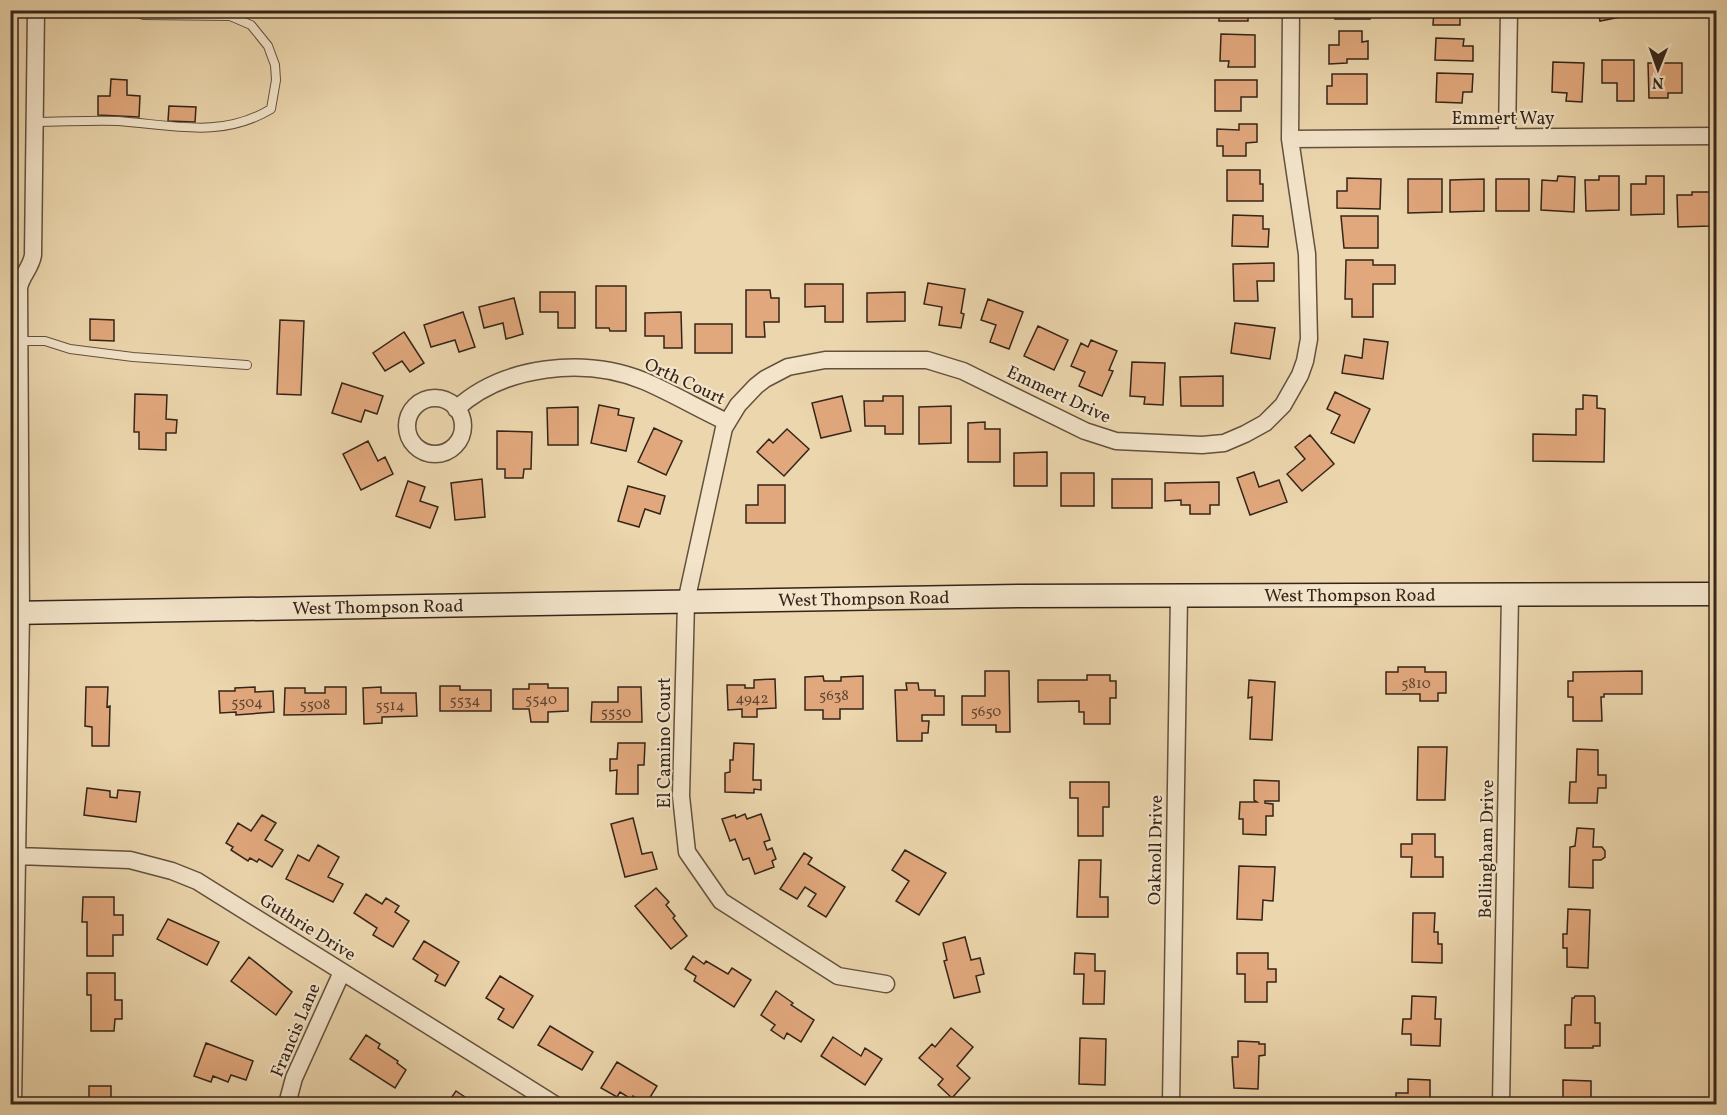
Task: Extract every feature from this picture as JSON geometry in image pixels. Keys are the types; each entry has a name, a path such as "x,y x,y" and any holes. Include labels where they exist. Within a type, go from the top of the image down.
{"main road":[{"name":"West Thompson Road","path":"16,613 1020,596 1716,594"}],"street":[{"path":"14,1104 19,341 15,323 20,283 33,258 36,10"},
{"name":"Emmert Drive","path":"686,602 719,443 727,422 748,393 765,379 788,367 825,360 917,359 935,361 963,370 1085,431 1116,441 1202,446 1224,443 1245,435 1270,418 1288,399 1300,375 1308,346 1307,254 1290,139 1291,10"},
{"path":"1507,137 1509,10"},
{"name":"Emmert Way","path":"1290,139 1716,136"},
{"name":"Orth Court","path":"456,409 470,397 510,378 562,368 585,368 622,374 643,381 727,422"},
{"name":"Bellingham Drive","path":"1501,1104 1510,595"},
{"name":"Oaknoll Drive","path":"1171,1104 1179,596"},
{"name":"El Camino Court","path":"686,602 681,796 687,852 721,901 838,976 886,984"},
{"name":"Guthrie Drive","path":"17,856 130,860 172,871 210,888 554,1104"},
{"name":"Francis Lane","path":"287,1104 294,1078 342,972"}],"lane":[{"path":"71,10 107,10"},
{"path":"35,122 116,121 187,129 231,125 254,119 271,109 276,80 275,65 268,46 251,25 230,16 171,12 144,15 130,10"},
{"path":"19,341 45,341 70,349 133,357 247,365"}],"building":[{"path":"1219,10 1248,10 1248,21 1219,21"},
{"path":"1335,10 1370,10 1370,19 1335,19"},
{"path":"1434,10 1460,10 1460,25 1433,25"},
{"path":"1550,10 1575,10 1575,14 1550,14"},
{"path":"1590,10 1625,10 1626,16 1600,21 1598,11 1591,12"},
{"path":"1339,31 1362,31 1362,42 1368,41 1368,59 1347,59 1347,63 1329,64 1329,45 1339,45"},
{"path":"1221,34 1255,35 1255,67 1228,67 1229,61 1220,61"},
{"path":"1436,38 1464,39 1463,46 1473,46 1473,61 1435,60"},
{"path":"1602,60 1634,60 1634,101 1617,101 1617,83 1602,83"},
{"path":"1553,62 1584,63 1582,102 1566,101 1567,93 1552,92"},
{"path":"1648,63 1682,63 1682,93 1668,93 1668,98 1649,98"},
{"path":"1437,73 1473,74 1472,92 1463,92 1462,103 1436,102"},
{"path":"1332,74 1367,74 1367,104 1327,104 1327,86 1332,86"},
{"path":"111,79 127,80 127,95 140,96 139,117 98,115 98,96 110,96"},
{"path":"1215,80 1257,80 1257,97 1241,97 1241,111 1215,111"},
{"path":"169,106 196,107 195,122 168,121"},
{"path":"1239,124 1257,124 1257,142 1246,143 1246,156 1223,156 1223,146 1217,146 1217,129 1239,130"},
{"path":"1227,170 1260,170 1263,201 1227,201"},
{"path":"1558,176 1575,177 1574,212 1541,210 1542,180 1557,181"},
{"path":"1599,176 1619,176 1619,210 1586,211 1585,180 1599,180"},
{"path":"1646,176 1664,176 1664,214 1631,215 1631,184 1646,184"},
{"path":"1347,178 1381,179 1380,209 1337,208 1337,191 1347,191"},
{"path":"1408,179 1442,179 1442,212 1408,213"},
{"path":"1484,179 1484,211 1450,212 1450,180"},
{"path":"1496,179 1529,179 1529,211 1496,211"},
{"path":"1692,192 1710,192 1710,226 1678,227 1677,195 1692,195"},
{"path":"1233,215 1263,216 1263,229 1269,229 1268,247 1232,246"},
{"path":"1341,216 1378,216 1378,248 1344,248"},
{"path":"1346,260 1373,260 1373,265 1395,265 1395,284 1373,284 1373,317 1352,317 1352,299 1345,299"},
{"path":"1274,263 1274,281 1257,281 1258,301 1234,301 1233,264"},
{"path":"928,283 965,289 961,328 939,325 942,307 924,304"},
{"path":"805,284 843,284 843,322 825,322 825,306 805,307"},
{"path":"596,286 626,286 626,331 596,328"},
{"path":"746,290 770,290 771,298 779,298 779,322 764,322 765,337 746,337"},
{"path":"540,292 575,292 575,328 558,328 558,312 540,312"},
{"path":"905,292 905,321 867,322 867,293"},
{"path":"514,298 523,334 506,339 503,323 484,328 479,307"},
{"path":"988,299 1023,312 1009,349 990,342 996,325 981,320"},
{"path":"463,312 475,347 459,352 455,340 431,347 424,325"},
{"path":"681,312 682,348 664,348 664,336 645,336 645,313"},
{"path":"90,319 114,320 114,341 90,340"},
{"path":"280,320 304,321 301,395 277,394"},
{"path":"1235,323 1275,328 1270,359 1231,353"},
{"path":"695,324 732,324 732,353 695,353"},
{"path":"1038,326 1068,340 1054,370 1024,356"},
{"path":"404,332 424,363 410,372 402,361 385,371 373,353"},
{"path":"1364,339 1388,342 1383,379 1342,373 1345,355 1362,358"},
{"path":"1091,340 1117,351 1109,370 1113,371 1102,396 1079,386 1085,372 1071,366 1081,343 1088,347"},
{"path":"1132,362 1165,363 1163,405 1144,404 1145,397 1130,396"},
{"path":"1223,376 1223,406 1181,406 1180,377"},
{"path":"342,383 383,396 377,414 365,410 361,422 332,413"},
{"path":"1335,392 1370,409 1354,443 1331,433 1340,415 1327,409"},
{"path":"135,394 167,395 166,419 177,420 176,433 166,433 166,450 139,449 139,432 134,432"},
{"path":"1583,395 1597,396 1597,408 1605,409 1604,462 1533,461 1533,434 1576,435 1576,409 1583,409"},
{"path":"842,396 851,431 821,438 812,403"},
{"path":"883,396 903,396 903,434 885,434 885,426 865,426 864,401 883,401"},
{"path":"599,405 619,409 618,415 634,418 626,451 591,443"},
{"path":"951,406 951,443 919,444 919,407"},
{"path":"578,407 578,445 548,445 547,408"},
{"path":"985,422 985,429 1000,429 1000,462 968,462 968,423"},
{"path":"654,428 682,441 666,475 638,462"},
{"path":"787,429 809,449 784,476 757,452 769,439 773,443"},
{"path":"497,431 532,432 531,469 524,469 523,478 505,478 505,469 497,469"},
{"path":"1310,435 1334,464 1302,491 1287,474 1305,459 1295,447"},
{"path":"368,441 378,461 385,457 393,474 361,490 343,454"},
{"path":"1047,452 1047,486 1014,486 1014,453"},
{"path":"1254,472 1259,487 1279,480 1287,502 1250,515 1237,478"},
{"path":"1061,473 1094,473 1094,506 1061,506"},
{"path":"482,479 485,517 455,520 451,483"},
{"path":"1112,479 1152,479 1152,508 1112,508"},
{"path":"408,481 425,487 420,501 438,507 430,528 396,516"},
{"path":"1219,482 1219,505 1210,505 1210,514 1190,514 1190,505 1181,505 1181,500 1165,501 1165,483"},
{"path":"758,485 785,485 785,523 746,523 746,505 758,505"},
{"path":"628,486 665,496 660,514 645,509 639,527 618,521"},
{"path":"1398,667 1425,667 1425,672 1446,672 1446,693 1438,693 1438,701 1420,701 1420,694 1386,694 1386,672 1398,672"},
{"path":"985,671 1009,671 1010,732 996,732 996,725 962,725 962,696 985,696"},
{"path":"1642,671 1642,694 1604,694 1604,697 1601,697 1602,721 1573,721 1573,697 1568,697 1568,681 1573,681 1573,672"},
{"path":"1087,675 1110,675 1110,681 1116,681 1116,698 1110,698 1110,724 1084,724 1084,712 1079,712 1079,701 1038,702 1038,680 1087,680"},
{"path":"823,676 824,681 841,681 841,677 863,676 863,709 840,709 840,719 823,719 823,710 805,710 805,677"},
{"path":"775,679 776,708 757,709 757,717 742,717 742,709 728,710 727,685 745,685 745,688 754,688 754,680"},
{"path":"1249,680 1275,682 1272,740 1250,739 1252,697 1248,698"},
{"path":"906,683 918,683 919,690 935,690 935,696 944,696 944,715 922,715 922,721 929,721 928,733 922,733 922,741 897,741 895,690 907,690"},
{"path":"529,684 548,684 548,688 568,688 568,711 548,712 548,722 531,722 529,709 513,709 513,689 529,689"},
{"path":"440,686 460,686 460,690 491,690 491,711 440,711"},
{"path":"86,687 108,687 109,746 92,746 92,727 85,726"},
{"path":"255,687 255,692 273,691 274,712 236,715 236,712 220,713 219,691"},
{"path":"325,687 346,687 346,714 284,715 285,688 305,688 305,693 325,693"},
{"path":"381,687 381,693 416,693 417,716 382,717 382,723 364,724 363,688"},
{"path":"618,687 641,687 642,722 591,722 592,702 618,702"},
{"path":"618,743 645,743 644,765 638,765 638,794 616,794 617,770 610,771 610,759 617,759"},
{"path":"734,743 754,744 753,780 761,780 761,790 754,789 754,793 725,792 725,773 730,772"},
{"path":"1418,747 1447,747 1445,800 1417,800"},
{"path":"1577,749 1598,750 1598,775 1606,775 1606,788 1598,788 1597,803 1569,803 1570,782 1576,782"},
{"path":"1254,780 1279,781 1279,801 1265,801 1265,803 1273,804 1273,816 1266,816 1266,835 1243,834 1243,819 1239,819 1240,802 1257,802 1254,800"},
{"path":"1070,782 1109,782 1109,807 1103,807 1103,836 1078,836 1078,798 1070,798"},
{"path":"87,788 110,791 110,797 117,798 118,790 140,792 136,822 84,815"},
{"path":"745,814 747,819 761,814 770,840 764,842 767,850 772,848 776,859 772,861 774,867 755,874 749,858 743,860 735,839 730,841 722,819 735,815 736,818"},
{"path":"262,815 276,823 265,840 283,850 272,867 259,859 257,862 250,858 248,861 231,850 233,847 226,843 238,823 251,831"},
{"path":"633,818 642,854 652,852 657,869 625,877 611,824"},
{"path":"1577,828 1594,829 1593,847 1602,847 1605,851 1605,857 1601,860 1593,860 1593,888 1569,887 1570,847 1575,846"},
{"path":"1412,834 1435,834 1435,857 1443,857 1443,877 1411,877 1412,857 1401,857 1401,844 1412,844"},
{"path":"318,845 339,857 328,877 343,884 333,902 286,879 298,855 309,861"},
{"path":"905,850 946,873 919,915 896,901 909,881 892,870"},
{"path":"804,853 812,858 808,864 845,887 826,917 808,906 816,894 805,887 797,899 780,889"},
{"path":"1079,860 1101,860 1100,897 1108,897 1108,917 1077,917"},
{"path":"1239,866 1275,867 1273,901 1263,900 1262,920 1237,919"},
{"path":"656,888 669,902 666,905 687,936 671,949 635,906"},
{"path":"366,894 382,904 386,898 399,906 395,912 409,921 393,947 373,935 377,928 354,913"},
{"path":"83,897 114,897 114,915 123,915 123,935 113,935 113,956 87,956 87,922 82,922"},
{"path":"1568,909 1590,910 1588,968 1567,967 1567,948 1563,948 1563,934 1567,934"},
{"path":"1413,913 1435,913 1434,932 1438,932 1438,944 1442,944 1442,963 1412,962"},
{"path":"168,919 219,942 207,965 157,939"},
{"path":"965,937 971,960 980,958 984,974 976,976 980,992 954,998 944,961 947,960 943,943"},
{"path":"424,941 459,962 445,986 435,981 438,975 413,959"},
{"path":"1075,953 1095,954 1095,971 1105,971 1104,1004 1083,1004 1084,974 1074,974"},
{"path":"1237,953 1268,953 1268,969 1276,969 1276,982 1267,982 1267,1002 1245,1002 1245,974 1237,974"},
{"path":"693,956 704,964 706,961 728,974 732,968 751,980 734,1007 694,981 696,976 685,969"},
{"path":"249,957 292,992 276,1015 231,981"},
{"path":"87,973 115,973 115,1000 122,1000 122,1019 115,1019 114,1031 91,1031 91,995 87,995"},
{"path":"500,976 533,996 513,1028 498,1019 504,1009 486,998"},
{"path":"776,991 793,1003 791,1005 814,1020 801,1042 787,1033 784,1039 771,1030 775,1025 761,1015"},
{"path":"1412,996 1436,997 1435,1019 1441,1019 1440,1046 1411,1045 1411,1034 1402,1034 1403,1019 1411,1019"},
{"path":"1594,996 1595,998 1595,1023 1600,1023 1600,1046 1565,1048 1565,1025 1571,1025 1572,998"},
{"path":"550,1026 593,1052 582,1070 538,1045"},
{"path":"951,1028 973,1047 957,1066 970,1078 952,1098 938,1085 943,1079 919,1058 932,1044 935,1047"},
{"path":"366,1035 380,1044 378,1048 398,1061 397,1063 406,1070 395,1088 350,1059"},
{"path":"833,1037 861,1056 865,1048 882,1059 865,1085 821,1056"},
{"path":"1080,1038 1106,1039 1105,1085 1079,1084"},
{"path":"1238,1041 1265,1044 1265,1055 1259,1056 1258,1089 1234,1088 1232,1057 1238,1057"},
{"path":"206,1043 253,1061 246,1080 231,1075 228,1082 213,1076 211,1082 194,1076"},
{"path":"617,1062 657,1086 646,1104 633,1096 631,1099 620,1092 617,1097 601,1088"},
{"path":"1408,1079 1430,1080 1430,1104 1396,1104 1396,1093 1408,1093"},
{"path":"1563,1080 1591,1081 1591,1104 1563,1103"},
{"path":"89,1086 111,1086 111,1104 89,1104"},
{"path":"456,1091 471,1101 469,1104 447,1104"}]}
